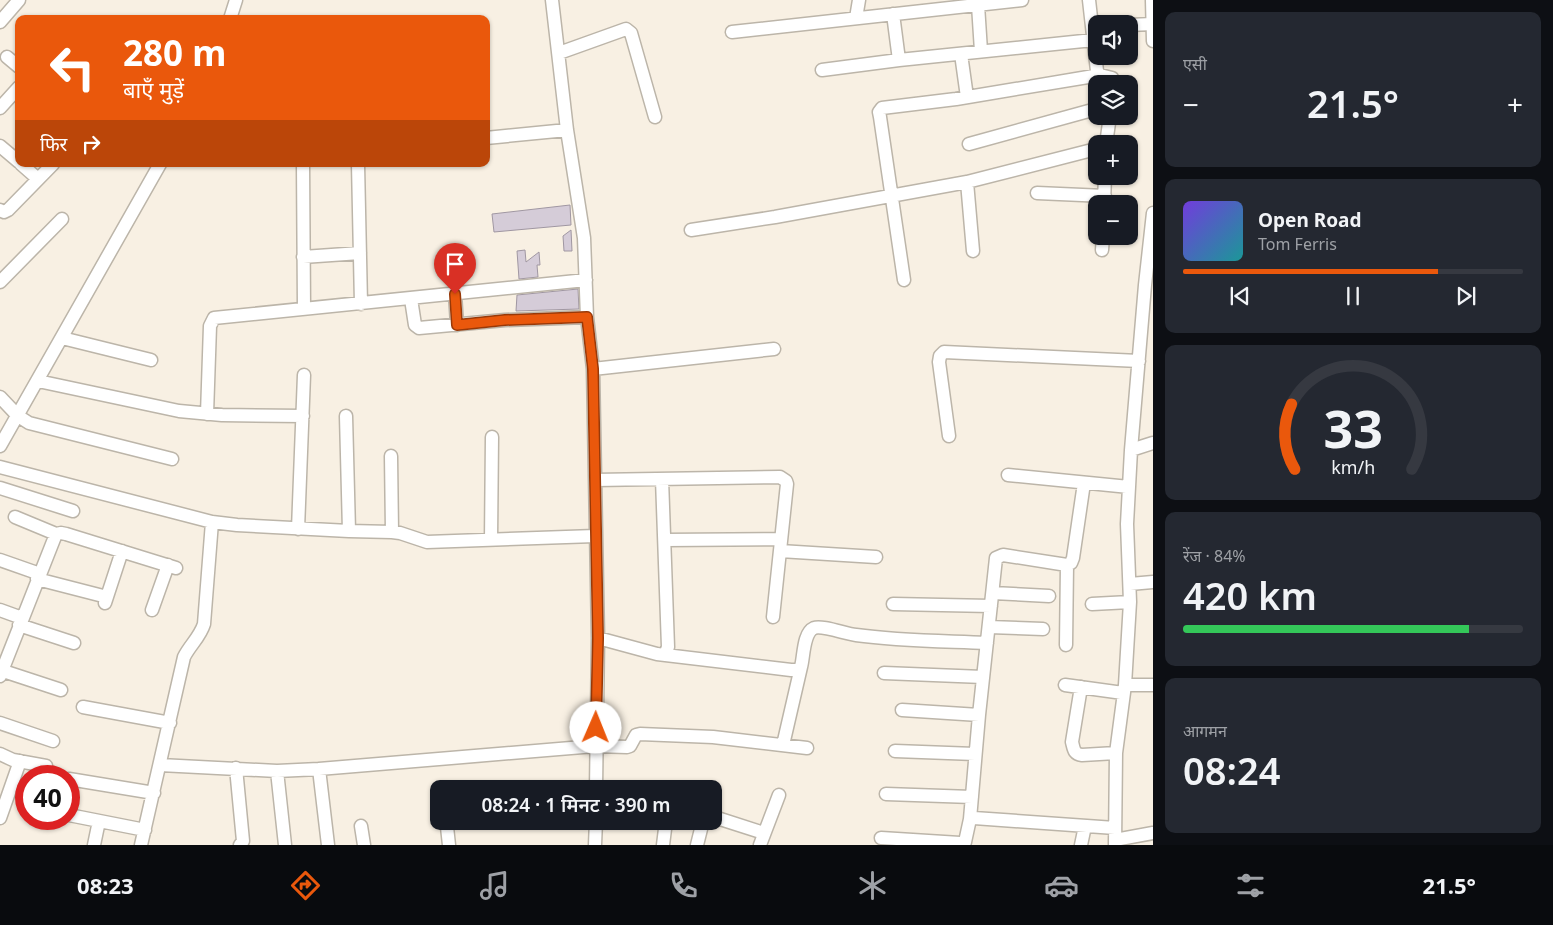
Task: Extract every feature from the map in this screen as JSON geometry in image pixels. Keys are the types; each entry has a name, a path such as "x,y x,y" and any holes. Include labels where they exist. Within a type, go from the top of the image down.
{"street":[{"path":"0,22 19,0"},
{"path":"231,15 236,0"},
{"path":"552,0 560,54 567,130 584,238 587,317 593,369 598,638 596,780"},
{"path":"856,18 859,0"},
{"path":"732,32 1022,0"},
{"path":"1088,0 1091,15"},
{"path":"1138,28 1153,33 1152,0"},
{"path":"978,5 981,51"},
{"path":"893,14 900,60"},
{"path":"560,54 626,29 628,30 631,33 655,117"},
{"path":"822,70 1088,40"},
{"path":"960,54 967,97"},
{"path":"6,57 15,64"},
{"path":"1096,65 1097,72 1100,75"},
{"path":"904,280 879,112 882,108 967,97 1088,77"},
{"path":"0,108 15,91"},
{"path":"969,144 1088,111"},
{"path":"490,138 567,130"},
{"path":"0,146 15,159"},
{"path":"691,230 776,217 967,182 1088,151"},
{"path":"24,167 38,179"},
{"path":"0,210 4,212 8,210 51,167"},
{"path":"0,446 62,338 154,167"},
{"path":"303,167 304,309"},
{"path":"358,167 361,304"},
{"path":"967,182 974,251"},
{"path":"1038,193 1088,198"},
{"path":"1115,838 1116,753 1124,689 1130,602 1127,524 1131,450 1139,361 1147,332 1153,213"},
{"path":"0,282 62,219"},
{"path":"1102,245 1102,250"},
{"path":"304,257 360,253"},
{"path":"207,414 210,326 214,318 586,280"},
{"path":"455,294 457,325"},
{"path":"411,299 415,325 417,327 505,320 587,317"},
{"path":"62,338 151,360"},
{"path":"593,369 774,349"},
{"path":"949,436 939,362 940,356 944,352 1139,361"},
{"path":"298,529 304,376"},
{"path":"38,381 179,411 207,414 303,416"},
{"path":"0,397 24,421 36,426 172,459"},
{"path":"346,416 349,531"},
{"path":"491,540 492,437"},
{"path":"1131,450 1153,443"},
{"path":"391,456 392,532"},
{"path":"0,467 212,522 237,526 392,532 427,542 595,536"},
{"path":"1008,475 1129,487"},
{"path":"595,480 780,477 786,480 773,617"},
{"path":"662,479 668,647 665,654"},
{"path":"881,838 965,842 970,819 996,558 999,556 1067,565 1071,563 1084,483"},
{"path":"0,488 73,511"},
{"path":"15,517 56,534 61,532 172,567 152,610"},
{"path":"141,845 184,658 201,633 204,624 212,522"},
{"path":"56,534 1,672 61,690"},
{"path":"665,540 780,545 876,557"},
{"path":"0,560 38,577 106,600 122,551"},
{"path":"1066,645 1067,565"},
{"path":"1130,584 1153,582"},
{"path":"993,592 1049,596"},
{"path":"1092,604 1130,602"},
{"path":"893,604 991,606"},
{"path":"0,610 21,622 74,643"},
{"path":"783,745 808,633 813,628 819,627 870,637 987,643"},
{"path":"989,627 1043,629"},
{"path":"598,638 665,654 790,670 796,670 801,667"},
{"path":"884,673 983,677"},
{"path":"1065,685 1124,689 1153,685"},
{"path":"1081,687 1072,742 1074,751 1082,756 1116,753"},
{"path":"83,707 170,723"},
{"path":"902,710 979,715"},
{"path":"0,723 52,741"},
{"path":"160,765 277,771 319,770 596,746 629,747 636,735 640,734 714,737 806,748"},
{"path":"895,751 975,754"},
{"path":"0,754 20,761 41,765"},
{"path":"0,818 20,761"},
{"path":"236,768 243,841 240,845"},
{"path":"319,770 328,845"},
{"path":"277,771 285,845"},
{"path":"80,780 154,793"},
{"path":"886,794 972,797"},
{"path":"722,821 762,839 779,795"},
{"path":"80,817 145,830"},
{"path":"970,819 1085,826 1115,838 1150,837"},
{"path":"94,845 99,821"},
{"path":"362,826 364,845"},
{"path":"1081,845 1085,826"},
{"path":"447,830 449,845"},
{"path":"595,845 596,830"},
{"path":"663,845 665,830"},
{"path":"697,845 701,830"}],"building":[{"path":"570,205 571,225 494,232 492,214"},
{"path":"571,230 572,251 564,251 563,236"},
{"path":"525,250 526,262 539,252 540,265 537,265 538,277 519,279 517,251"},
{"path":"578,289 579,309 516,311 517,295"}],"route":[{"path":"455,294 457,325 505,320 587,317 593,369 598,638 596,728"}]}
